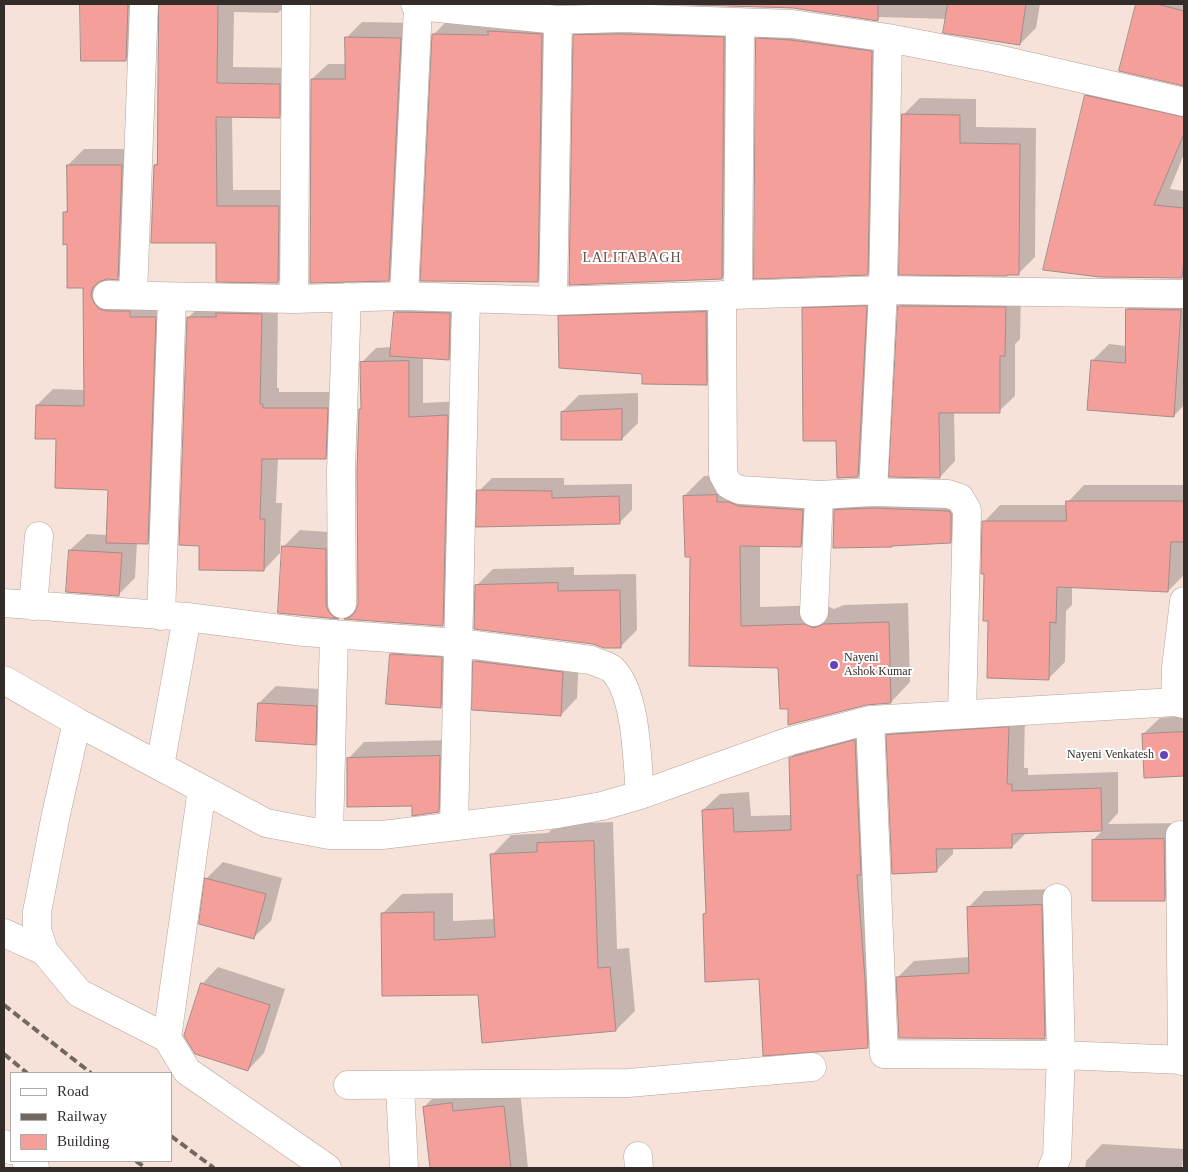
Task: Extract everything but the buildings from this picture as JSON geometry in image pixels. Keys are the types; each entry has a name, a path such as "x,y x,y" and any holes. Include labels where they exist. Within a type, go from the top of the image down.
{"street":[{"path":"144,4 120,295 172,298 294,299 404,296 443,297 466,300 553,301 883,290 1184,294"},
{"path":"294,299 296,4"},
{"path":"404,296 416,5 558,20 623,11 740,23 792,24 888,38 997,58 1184,102"},
{"path":"553,301 558,20"},
{"path":"740,23 723,474 729,485 740,490 819,495 873,492 948,494 960,498 967,510 962,714"},
{"path":"873,492 883,290 888,38"},
{"path":"342,604 340,471 347,297"},
{"path":"160,766 174,617 172,298"},
{"path":"454,826 466,300"},
{"path":"814,612 819,495"},
{"path":"32,606 39,536"},
{"path":"4,680 77,722 266,823 329,835 382,835 557,814 602,806 790,741 870,720 1179,702 1176,668 1184,601"},
{"path":"4,603 174,617 334,634 459,643 591,660 611,668 622,682 632,715 640,794"},
{"path":"329,835 334,634"},
{"path":"870,720 884,1054 1061,1055 1183,1061 1180,835"},
{"path":"77,722 36,912 37,930 44,951 79,993 166,1038 187,1071 327,1168"},
{"path":"166,1038 202,789"},
{"path":"1052,1168 1057,1157 1061,1055 1057,898"},
{"path":"4,933 44,951"},
{"path":"348,1085 628,1083 812,1067"},
{"path":"400,1086 404,1168"}],"railway":[{"path":"4,1005 90,1072"},
{"path":"4,1054 26,1072"},
{"path":"172,1137 214,1168"},
{"path":"137,1162 146,1168"}],"place":[{"name":"Nayeni Ashok Kumar","path":"834,665"},
{"name":"Nayeni Venkatesh","path":"1164,755"}],"district":[{"name":"LALITABAGH","path":"632,258"}]}
